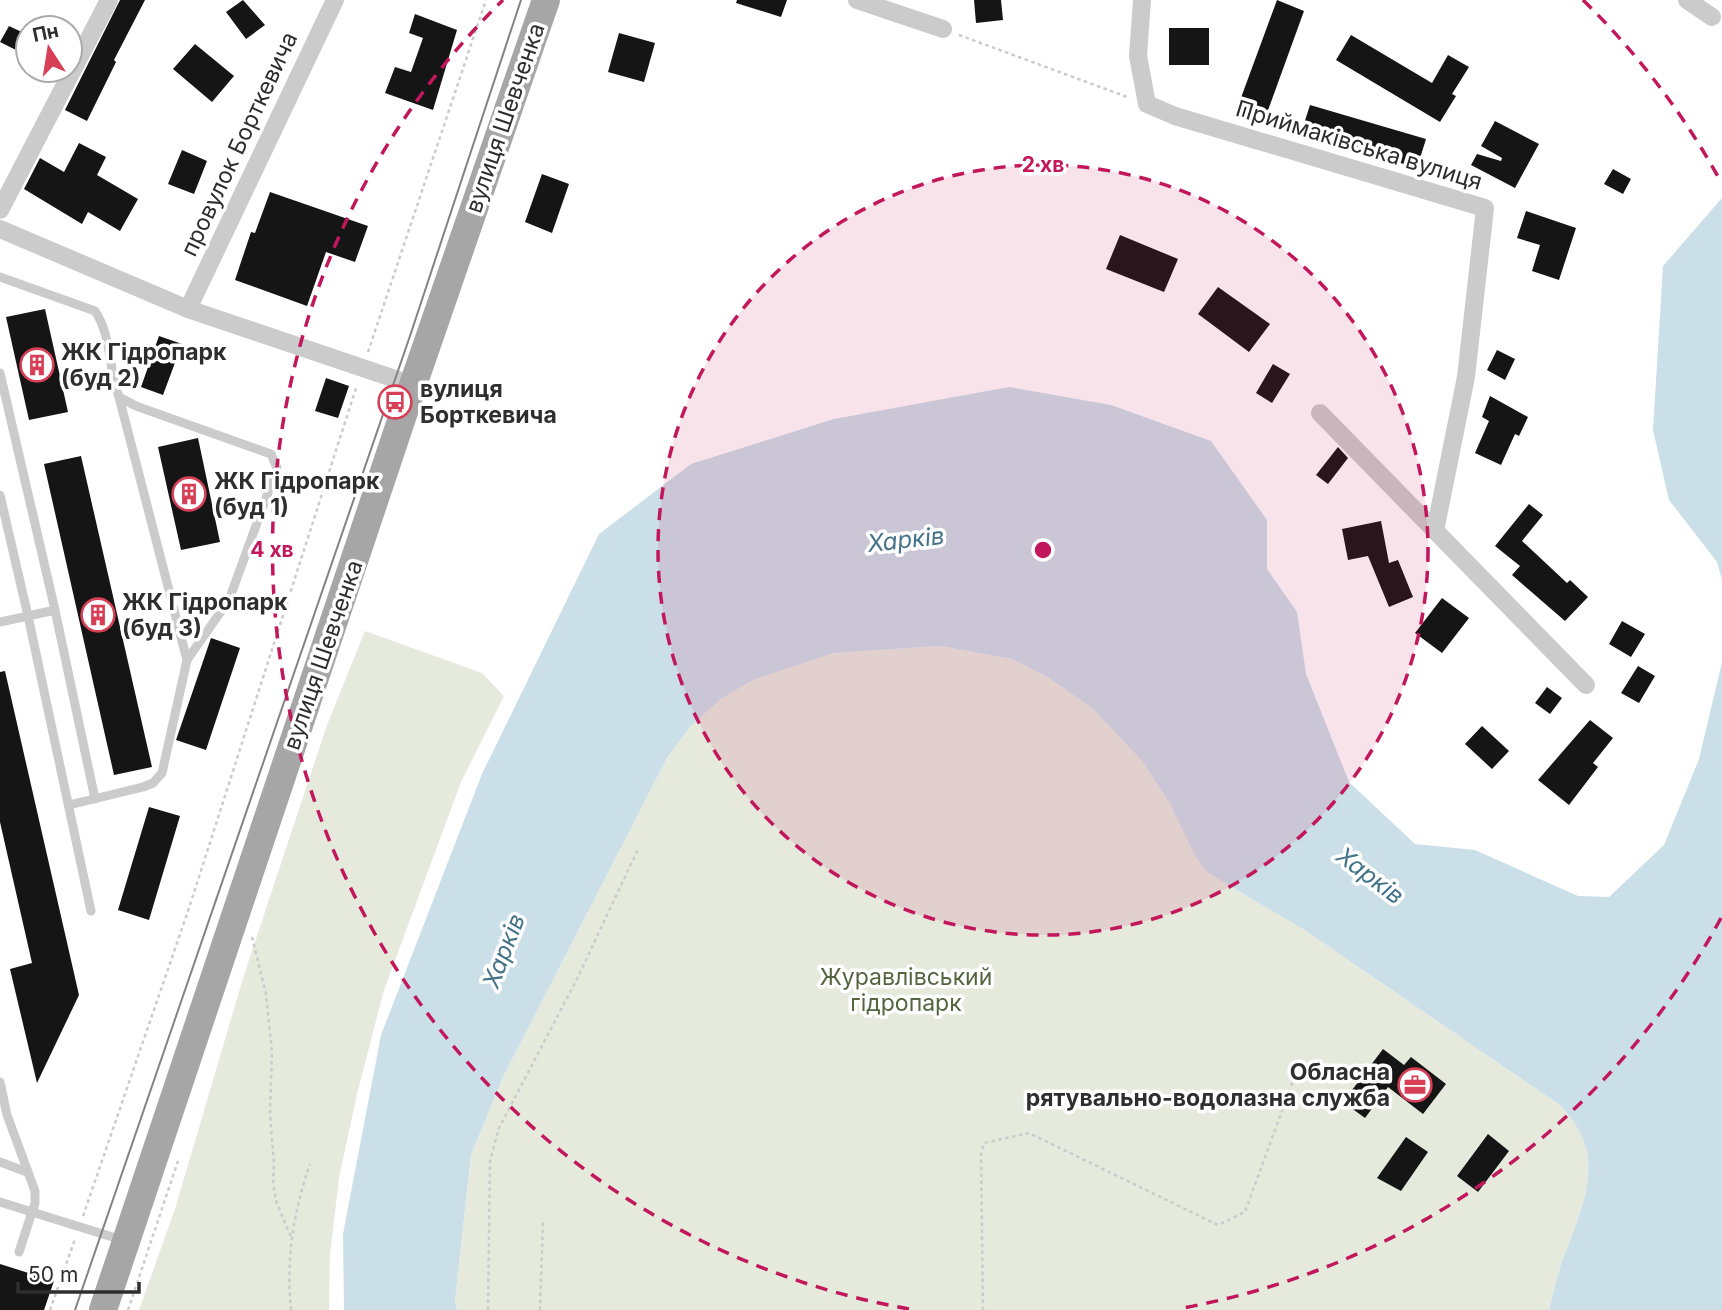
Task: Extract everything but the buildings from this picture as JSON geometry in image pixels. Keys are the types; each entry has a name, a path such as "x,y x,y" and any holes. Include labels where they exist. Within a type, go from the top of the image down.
{"main road":[{"name":"вулиця Шевченка","path":"103,1310 413,385 546,0"}],"street":[{"path":"0,210 109,0"},
{"name":"провулок Борткевича","path":"188,309 335,0"},
{"path":"857,0 943,29"},
{"path":"1142,0 1138,57 1147,104"},
{"path":"1688,0 1712,17"},
{"name":"Приймаківська вулиця","path":"1147,104 1175,116 1485,208 1466,377 1435,531"},
{"path":"0,229 188,309 413,385"},
{"path":"1320,413 1586,685"}],"lane":[{"path":"0,277 95,311 104,324 112,379 119,397 187,660"},
{"path":"0,373 95,799"},
{"path":"69,804 143,787 153,783 162,773 187,660 229,600 277,468 271,454 136,406 119,397"},
{"path":"0,495 91,911"},
{"path":"0,622 55,610"},
{"path":"0,1082 7,1115 34,1191 31,1212 19,1252"},
{"path":"0,1163 27,1171"},
{"path":"0,1202 126,1242"}],"path":[{"path":"50,1310 188,911 362,368 486,0"},
{"path":"943,29 1147,104"},
{"path":"488,1310 490,1161 499,1128 577,979 639,847"},
{"path":"251,930 266,994 272,1052 270,1113 274,1153 273,1183 276,1201 291,1237"},
{"path":"983,1310 981,1154 984,1143 1029,1133 1218,1225 1245,1212 1299,1064 1313,1062 1346,1078"},
{"path":"291,1310 288,1282 291,1237 299,1195 310,1164"},
{"path":"540,1310 543,1222"}],"green space":[{"path":"365,631 482,673 504,696 461,782 384,990 339,1178 330,1255 329,1310 139,1310 175,1209 244,975 327,725"},
{"name":"Журавлівський гідропарк","path":"940,646 1012,659 1049,678 1093,709 1143,762 1208,873 1306,931 1561,1106 1584,1142 1588,1181 1549,1310 457,1310 455,1301 471,1155 503,1077 667,758 691,726 721,699 753,680 834,653"}],"water":[{"path":"1722,198 1722,580 1717,562 1669,500 1653,430 1663,266"},
{"name":"Харків","path":"1009,387 1111,405 1211,441 1267,520 1267,569 1297,612 1306,674 1349,782 1415,844 1475,850 1578,896 1609,897 1664,845 1699,759 1722,662 1722,1310 1549,1310 1588,1181 1584,1142 1561,1106 1306,931 1208,873 1196,857 1170,804 1143,762 1093,709 1049,678 1012,659 940,646 834,653 753,680 721,699 691,726 667,758 503,1077 471,1155 455,1301 457,1310 344,1310 343,1234 381,1035 482,774 599,534 691,464 834,419"}],"tram line":[{"path":"75,1310 411,333 521,0"}],"place":[{"name":"ЖК Гідропарк (буд 2)","path":"37,365"},
{"name":"вулиця Борткевича","path":"395,402"},
{"name":"ЖК Гідропарк (буд 1)","path":"189,494"},
{"name":"ЖК Гідропарк (буд 3)","path":"98,615"},
{"name":"Обласна рятувально-водолазна служба","path":"1415,1085"}]}
